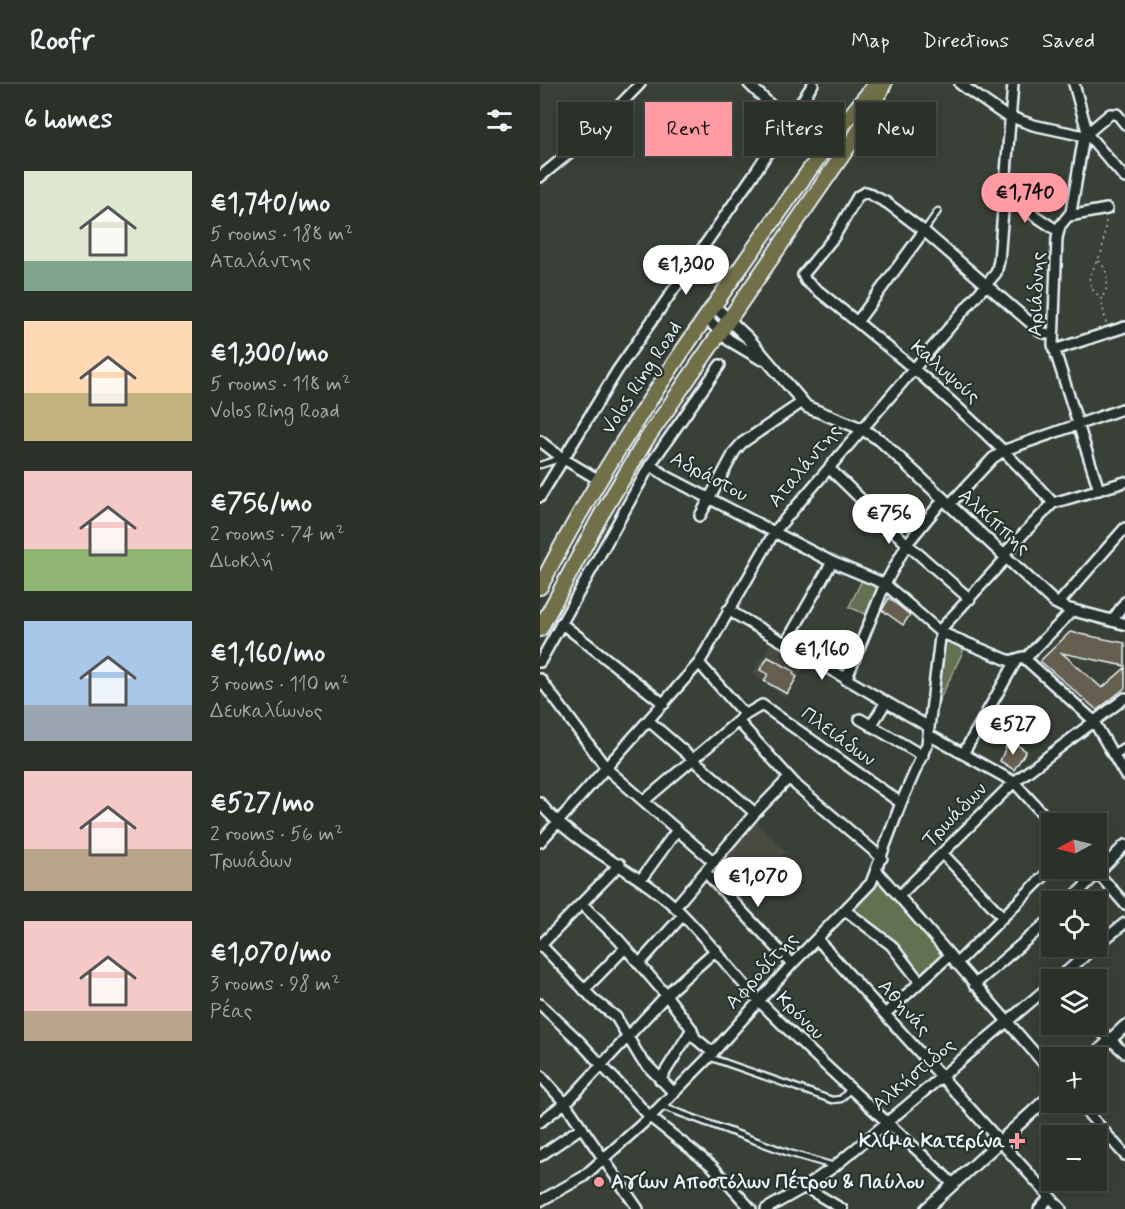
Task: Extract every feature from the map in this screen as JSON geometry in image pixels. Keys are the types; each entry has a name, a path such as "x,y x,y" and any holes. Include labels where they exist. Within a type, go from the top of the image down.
{"main road":[{"name":"Volos Ring Road","path":"540,587 599,480 705,317 841,126 876,84"},
{"path":"540,628 646,440 857,134 885,84"}],"street":[{"path":"540,177 591,135 640,84"},
{"path":"749,84 767,102"},
{"path":"801,102 813,84"},
{"path":"960,84 994,110 1033,125 1086,134 1114,113 1125,124"},
{"name":"Αταλάντης","path":"540,842 699,663 775,531 860,428 986,285 998,267 1013,84"},
{"path":"1074,84 1086,134 1125,178"},
{"name":"Αριάδνης","path":"1086,134 1069,216 1058,231 1052,335 1054,350 1099,490"},
{"path":"540,497 617,371 765,156"},
{"name":"Καλυψούς","path":"924,231 887,203 863,192 858,196 839,230 804,273 803,278 914,367 1005,450 1053,503"},
{"path":"1004,195 1058,231"},
{"path":"1069,216 1107,209"},
{"path":"857,322 924,231 1041,332 1052,335"},
{"name":"Αλκίππης","path":"714,306 729,319 801,403 860,428 880,441 1058,604 1125,624"},
{"path":"705,317 719,332 766,362"},
{"path":"1054,350 1125,327"},
{"path":"540,662 650,465 720,365"},
{"path":"700,516 708,497 742,443 801,403"},
{"path":"846,680 885,584 907,544 946,502 993,458 1005,450 1125,408"},
{"path":"540,441 562,458 599,480"},
{"name":"Αδράστου","path":"650,465 832,562 885,584 940,632 1021,660 1093,720 1125,775"},
{"path":"829,468 907,544 970,599"},
{"path":"940,632 1053,503 1124,484"},
{"path":"1058,604 1125,528"},
{"path":"786,644 832,562"},
{"path":"1112,621 1125,602"},
{"path":"728,610 886,702 963,754 1014,782 1042,813"},
{"path":"963,754 1021,660 1073,610"},
{"path":"561,623 664,704"},
{"name":"Αφροδίτης","path":"540,1201 583,1177 650,1117 711,1055 792,964 866,889 877,872 901,803 923,756 929,731 940,632"},
{"path":"699,663 789,778 882,858"},
{"path":"540,679 606,769 714,862"},
{"name":"Τρωάδων","path":"899,896 1014,782 1125,698"},
{"path":"871,726 886,702"},
{"name":"Πλειάδων","path":"644,801 694,761 741,718 759,705 764,705 901,803"},
{"path":"860,719 923,756"},
{"path":"649,721 755,813"},
{"path":"1114,755 1125,748"},
{"path":"675,907 755,813 789,778"},
{"name":"Κρόνου","path":"540,803 559,822 642,878 675,907 759,1000 850,1089 953,1184"},
{"path":"642,878 677,830"},
{"path":"1107,861 1125,845"},
{"path":"942,853 1003,917"},
{"path":"620,864 540,946 584,990 616,1017 641,1059 674,1093"},
{"path":"705,872 792,964"},
{"path":"877,872 1041,1061"},
{"path":"956,964 1041,879"},
{"path":"1078,891 1088,879"},
{"path":"1102,879 1125,904"},
{"path":"582,904 666,995 692,1029 695,1038 711,1055"},
{"path":"844,910 891,945 920,982"},
{"path":"639,964 683,915"},
{"path":"1107,937 1125,923"},
{"path":"974,986 1041,928"},
{"name":"Αθηνάς","path":"817,939 1061,1209"},
{"path":"584,990 625,948"},
{"path":"540,1122 565,1103 603,1066 666,995 716,950"},
{"path":"885,1014 949,956"},
{"path":"1070,969 1083,957"},
{"name":"Αλκήστιδος","path":"766,1209 805,1187 835,1166 1041,994"},
{"path":"541,1008 603,1066 650,1117 712,1166 751,1209"},
{"path":"1103,1047 1125,1026"},
{"path":"660,1080 692,1029"},
{"path":"1105,1035 1125,1053"},
{"path":"540,1075 565,1103 606,1158 638,1209"},
{"path":"927,1209 1041,1104"},
{"path":"1088,1113 1125,1155"},
{"path":"540,1156 582,1127"},
{"path":"805,1187 842,1209"},
{"path":"1039,1209 1050,1197"}],"lane":[{"path":"924,231 938,212"},
{"path":"540,465 562,458"},
{"path":"711,1055 832,1100 841,1099 850,1089"},
{"path":"661,1106 789,1153 835,1166"}],"path":[{"path":"1107,209 1106,231 1098,260 1089,277 1092,289 1101,298 1107,333"},
{"path":"1098,260 1104,265 1107,278 1106,292 1101,298"}],"shaded area":[{"path":"772,640 807,660 785,698 753,674"},
{"path":"756,822 786,852 738,901 711,873"}],"green space":[{"path":"862,580 880,588 868,615 849,607"},
{"path":"946,638 965,647 939,701 937,699"},
{"path":"881,881 944,954 921,975 891,939 854,910"}],"building":[{"path":"889,598 910,615 903,625 882,610"},
{"path":"1070,632 1125,643 1125,666 1062,653 1102,688 1125,668 1125,688 1097,710 1040,661"},
{"path":"768,657 794,671 793,674 797,677 787,694 764,681 768,674 760,670"},
{"path":"1016,744 1026,751 1014,770 1000,761 1006,747 1013,748"}],"place":[{"name":"Κλίμα Κατερίνα","path":"1017,1141"},
{"name":"Αγίων Αποστόλων Πέτρου & Παύλου","path":"599,1182"}]}
